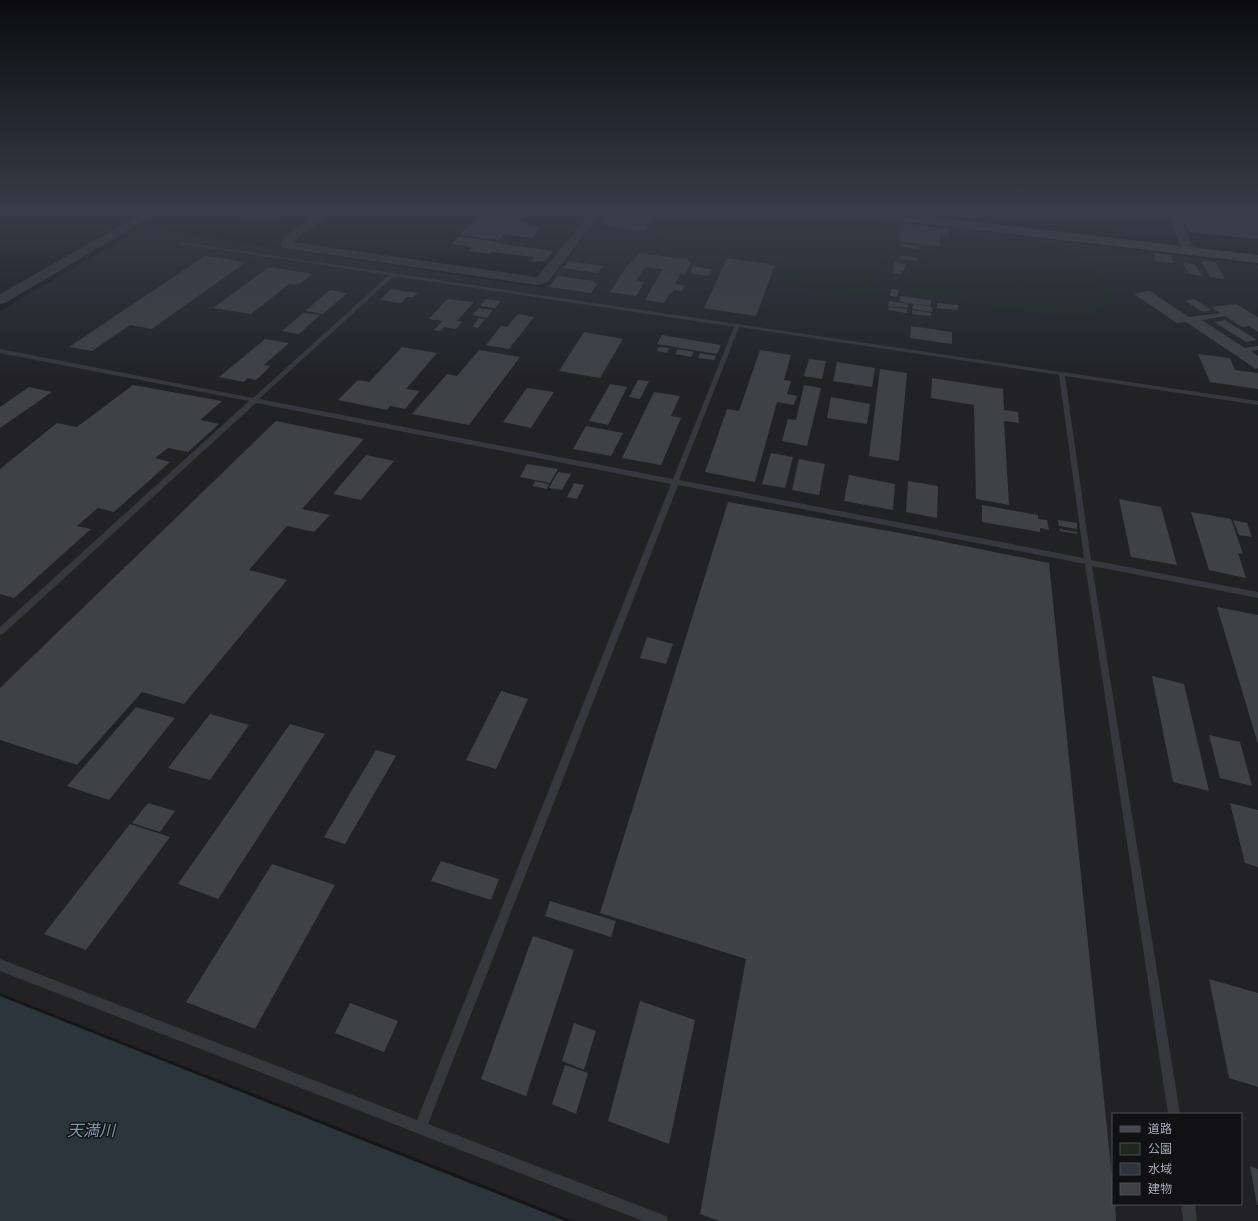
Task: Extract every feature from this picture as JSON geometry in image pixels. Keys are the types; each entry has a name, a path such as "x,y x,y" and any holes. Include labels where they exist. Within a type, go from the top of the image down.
{"street":[{"path":"0,300 54,269"},
{"path":"454,269 537,281 543,279 551,269"}],"lane":[{"path":"359,269 1258,403"},
{"path":"0,632 393,274"},
{"path":"420,1128 737,326"},
{"path":"0,351 1258,595"},
{"path":"1062,374 1088,562 1174,1113"},
{"path":"0,965 660,1221"},
{"path":"1188,1205 1190,1221"}],"shaded area":[{"path":"72,269 417,269 545,288 560,269 1258,269 1258,1221 574,1221 0,993 0,311"}],"green space":[{"path":"781,269 881,269 880,272 872,274 870,284 877,285 874,297 774,282"},
{"path":"918,269 1093,269 1100,276 1104,283 1107,291 1107,297 1102,307 1088,316 1077,320 923,296 914,293 907,287 909,278"}],"water":[{"name":"天満川","path":"0,996 565,1221 0,1221"}],"building":[{"path":"186,269 236,269 152,329 130,325 92,351 69,347"},
{"path":"266,269 281,269 313,274 298,285 289,284 251,314 213,308"},
{"path":"570,269 601,269 598,273"},
{"path":"625,269 644,269 636,281 644,282 636,296 610,292"},
{"path":"662,269 687,269 684,275 661,272"},
{"path":"692,269 712,269 709,276 690,273"},
{"path":"722,269 774,269 756,316 704,308"},
{"path":"893,269 904,269 904,271 901,271 901,274 893,273"},
{"path":"1186,269 1198,269 1202,276 1189,274"},
{"path":"1206,269 1220,269 1225,279 1210,277"},
{"path":"661,272 680,275 675,284 685,286 682,291 674,290 670,293 664,303 645,300"},
{"path":"558,276 595,281 594,283 598,283 591,293 549,287"},
{"path":"391,289 418,293 413,297 407,297 401,303 380,300"},
{"path":"891,289 898,290 897,297 890,296"},
{"path":"330,290 347,293 323,314 305,311"},
{"path":"1150,291 1189,317 1220,313 1211,307 1236,304 1258,317 1258,332 1249,326 1242,327 1225,316 1202,320 1245,348 1258,346 1258,350 1251,351 1258,356 1258,368 1256,369 1186,322 1177,323 1134,294"},
{"path":"900,296 931,300 931,306 900,302"},
{"path":"447,299 474,302 457,321 462,322 456,329 444,327 441,331 434,330 443,321 429,319"},
{"path":"486,299 501,301 495,308 480,306"},
{"path":"1194,299 1212,310 1203,312 1185,301"},
{"path":"889,301 908,304 908,308 888,306"},
{"path":"937,303 958,305 958,310 937,308"},
{"path":"913,304 932,307 932,312 912,309"},
{"path":"889,307 907,309 907,313 888,310"},
{"path":"479,308 493,310 487,318 472,315"},
{"path":"912,310 931,313 931,316 912,314"},
{"path":"303,313 320,315 299,334 282,331"},
{"path":"518,314 534,317 509,349 486,345 501,326 507,327"},
{"path":"479,318 485,319 478,328 472,327"},
{"path":"1225,320 1257,340 1246,342 1214,322"},
{"path":"911,326 952,332 952,344 910,338"},
{"path":"584,332 623,339 600,378 559,371"},
{"path":"662,335 721,345 717,354 657,344"},
{"path":"265,339 289,343 264,365 271,366 256,380 248,378 244,382 219,377"},
{"path":"402,347 437,353 406,389 420,391 405,409 390,406 387,410 338,400 358,380 369,382"},
{"path":"659,347 669,348 667,353 657,351"},
{"path":"678,349 694,352 691,357 675,354"},
{"path":"479,350 520,357 469,425 412,414 447,374 457,376"},
{"path":"760,350 791,355 784,380 791,381 787,394 797,396 794,405 777,402 755,482 705,472 727,409 739,411"},
{"path":"700,353 716,356 714,360 698,358"},
{"path":"1198,354 1230,358 1235,370 1258,373 1258,389 1210,382"},
{"path":"809,359 826,361 822,379 804,376"},
{"path":"837,362 875,368 872,387 833,381"},
{"path":"880,369 907,373 899,461 869,456"},
{"path":"932,378 1003,389 1004,410 1018,412 1019,423 1004,421 1009,505 976,499 974,405 931,398"},
{"path":"638,380 649,381 640,399 629,397"},
{"path":"610,384 627,387 608,425 589,421"},
{"path":"133,385 222,401 200,420 219,424 188,452 168,448 155,458 170,462 114,512 98,508 77,526 91,529 14,598 0,594 0,469 57,423 77,427"},
{"path":"804,385 821,388 807,446 782,441 788,419 796,420"},
{"path":"29,387 52,392 0,428 0,407"},
{"path":"527,388 554,392 531,428 503,422"},
{"path":"654,392 680,396 671,416 681,418 661,465 622,458"},
{"path":"831,397 870,404 867,424 827,418"},
{"path":"276,421 364,439 302,509 330,515 314,532 287,526 249,570 287,580 184,704 142,692 77,765 0,740 0,688"},
{"path":"586,426 623,433 611,456 573,449"},
{"path":"771,453 793,457 785,488 762,484"},
{"path":"366,455 394,461 361,500 333,494"},
{"path":"799,459 825,464 819,495 792,490"},
{"path":"527,464 558,469 550,483 520,477"},
{"path":"558,472 571,474 562,490 549,488"},
{"path":"849,475 895,484 893,510 844,501"},
{"path":"535,481 549,484 547,489 533,486"},
{"path":"908,481 938,486 937,518 906,512"},
{"path":"574,483 584,485 577,499 567,497"},
{"path":"1119,499 1161,507 1177,565 1131,557"},
{"path":"728,502 905,534 1049,563 1112,1177 1112,1205 1115,1205 1116,1221 719,1221 700,1214 746,959 600,913"},
{"path":"982,505 1038,515 1038,519 1047,520 1049,530 1040,528 1040,532 982,522"},
{"path":"1191,512 1231,519 1243,554 1238,553 1246,578 1209,570"},
{"path":"1058,520 1077,523 1077,529 1059,526"},
{"path":"1233,520 1247,523 1252,537 1239,535"},
{"path":"1059,529 1077,532 1078,534 1060,531"},
{"path":"1217,607 1258,615 1258,744"},
{"path":"647,637 673,644 666,664 640,658"},
{"path":"1152,676 1184,684 1209,791 1173,782"},
{"path":"501,691 528,699 496,769 466,760"},
{"path":"136,707 175,718 109,800 67,786"},
{"path":"210,714 249,725 210,780 168,768"},
{"path":"290,724 325,734 218,899 178,884"},
{"path":"1209,735 1240,742 1252,786 1220,778"},
{"path":"376,750 396,756 345,844 324,837"},
{"path":"148,803 175,811 160,832 132,823"},
{"path":"1230,803 1258,810 1258,867 1245,863"},
{"path":"130,824 170,837 86,950 44,934"},
{"path":"441,861 499,879 491,900 431,881"},
{"path":"272,864 335,885 255,1029 186,1002"},
{"path":"550,901 616,921 611,937 545,916"},
{"path":"533,936 574,950 526,1096 481,1079"},
{"path":"1209,979 1258,993 1258,1087 1229,1078"},
{"path":"640,1001 695,1020 669,1144 608,1121"},
{"path":"350,1003 398,1021 384,1052 335,1033"},
{"path":"574,1023 596,1031 584,1070 562,1061"},
{"path":"565,1065 588,1073 576,1114 552,1104"},
{"path":"1250,1166 1258,1169 1258,1205 1257,1205"}]}
